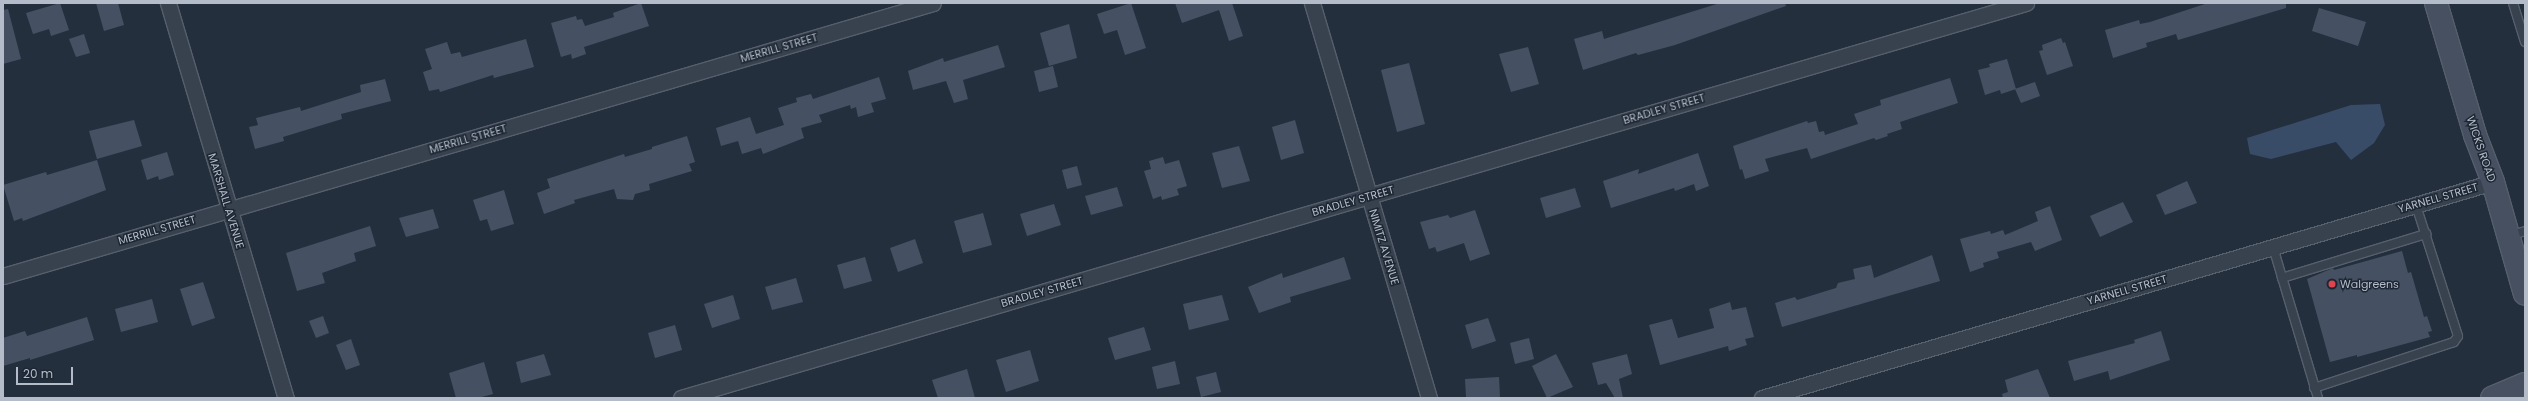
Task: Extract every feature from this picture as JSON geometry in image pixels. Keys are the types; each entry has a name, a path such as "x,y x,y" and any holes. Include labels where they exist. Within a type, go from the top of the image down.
{"main road":[{"name":"WICKS ROAD","path":"2436,3 2475,135 2492,182 2516,234 2525,294"},
{"path":"2492,398 2525,384"}],"street":[{"name":"MARSHALL AVENUE","path":"168,3 228,209 286,398"},
{"name":"MERRILL STREET","path":"3,276 933,3"},
{"name":"NIMITZ AVENUE","path":"1312,3 1429,398"},
{"name":"BRADLEY STREET","path":"681,398 2026,3"},
{"name":"YARNELL STREET","path":"1762,398 2492,182"}],"lane":[{"path":"2513,3 2525,42"},
{"path":"2314,388 2454,342 2458,336 2416,205"},
{"path":"2282,278 2426,234"},
{"path":"2272,247 2318,398"}],"water":[{"path":"2380,104 2385,125 2374,143 2351,160 2336,142 2271,159 2250,154 2247,138 2351,105"}],"building":[{"path":"60,3 69,30 51,36 49,29 33,34 26,13"},
{"path":"96,3 118,3 124,25 104,31"},
{"path":"641,3 649,26 584,47 586,54 572,59 571,54 561,57 551,23 576,16 577,20 582,19 585,26 614,17 613,13"},
{"path":"1131,3 1146,48 1125,55 1117,30 1104,34 1097,14"},
{"path":"1175,3 1232,3 1243,36 1229,41 1219,10 1182,23"},
{"path":"1720,3 1785,3 1786,6 1675,45 1638,55 1636,53 1583,70 1574,39 1602,31 1604,39"},
{"path":"2208,3 2286,3 2286,8 2178,40 2176,34 2146,43 2147,47 2113,58 2105,30 2139,20 2140,24 2150,22"},
{"path":"2319,8 2366,22 2358,46 2312,31"},
{"path":"8,9 21,59 3,64 3,10"},
{"path":"1069,24 1077,58 1049,66 1040,33"},
{"path":"84,34 90,53 76,57 69,39"},
{"path":"2061,38 2063,43 2065,42 2073,66 2047,75 2039,51 2043,50 2042,45"},
{"path":"526,39 534,67 494,78 493,75 440,92 439,89 429,91 423,72 432,69 425,49 447,42 451,54 460,52 462,57"},
{"path":"998,45 1005,67 963,80 968,99 954,103 946,81 913,90 908,71 943,58 944,62"},
{"path":"1528,47 1539,84 1511,92 1499,54"},
{"path":"2007,59 2016,89 2001,94 2000,90 1985,95 1978,70 1990,67 1989,64"},
{"path":"1409,63 1425,124 1397,132 1381,70"},
{"path":"1053,66 1058,87 1039,92 1034,71"},
{"path":"879,77 886,99 871,103 874,112 858,117 856,107 851,109 850,105 819,115 822,122 801,128 804,138 763,154 761,148 742,154 738,141 721,146 716,128 750,117 756,134 784,125 778,108 797,102 796,98 811,94 813,99"},
{"path":"1950,78 1958,103 1900,122 1902,129 1887,134 1888,136 1876,140 1874,138 1811,159 1807,148 1765,159 1769,171 1745,179 1742,169 1740,170 1733,146 1807,121 1808,123 1816,121 1819,132 1824,131 1825,135 1858,124 1854,114 1881,105 1880,100"},
{"path":"385,79 391,101 341,114 342,119 283,137 284,141 255,149 249,127 258,125 256,118 300,107 301,111 361,92 360,85"},
{"path":"2035,82 2040,96 2021,103 2015,89"},
{"path":"134,120 142,146 97,159 89,131"},
{"path":"1295,120 1304,153 1281,160 1272,127"},
{"path":"687,136 695,162 689,164 692,171 649,184 650,190 635,194 633,200 617,199 614,189 574,200 575,203 544,214 537,193 550,188 547,179 624,154 625,157 652,149 652,147"},
{"path":"1239,146 1250,181 1222,188 1212,153"},
{"path":"167,152 174,175 159,180 158,176 147,180 141,160"},
{"path":"1698,153 1709,186 1696,191 1694,184 1675,191 1674,188 1611,208 1603,181 1639,169 1638,174"},
{"path":"1163,157 1165,164 1179,160 1187,186 1177,189 1179,195 1162,200 1161,196 1153,199 1144,171 1151,169 1149,161"},
{"path":"97,160 106,190 23,221 22,218 14,221 3,185 46,172 47,175"},
{"path":"1077,166 1082,185 1067,189 1062,170"},
{"path":"2187,181 2197,203 2165,215 2156,195"},
{"path":"1117,187 1123,206 1091,215 1085,196"},
{"path":"1575,188 1581,207 1546,218 1540,198"},
{"path":"504,190 514,224 491,231 487,219 480,221 473,200"},
{"path":"2123,202 2133,222 2100,237 2090,216"},
{"path":"1054,204 1061,225 1027,236 1020,214"},
{"path":"2050,206 2062,240 2035,251 2031,242 1997,252 1999,258 1983,263 1984,267 1970,272 1960,239 1990,231 1991,234 2003,230 2005,235 2038,221 2035,212"},
{"path":"433,209 439,228 406,237 399,218"},
{"path":"1475,210 1490,254 1470,261 1464,243 1437,252 1435,247 1429,249 1420,222 1448,215 1450,218"},
{"path":"983,213 992,245 963,253 954,221"},
{"path":"370,226 376,246 354,253 356,261 322,273 325,283 297,291 286,253"},
{"path":"915,239 923,263 898,272 890,248"},
{"name":"Walgreens","path":"2402,251 2408,273 2411,272 2424,317 2427,316 2432,331 2428,332 2430,337 2357,357 2357,355 2330,362 2307,279 2333,268 2334,270"},
{"path":"1932,255 1940,281 1782,327 1775,303 1795,297 1797,300 1836,288 1838,283 1855,279 1853,269 1871,265 1874,278"},
{"path":"865,257 872,281 844,289 837,265"},
{"path":"1344,257 1351,279 1290,297 1291,302 1259,313 1248,287 1282,273 1283,278"},
{"path":"796,278 803,302 772,310 765,287"},
{"path":"203,282 215,318 192,326 180,289"},
{"path":"733,295 740,319 712,328 704,304"},
{"path":"1222,295 1229,320 1189,330 1183,304"},
{"path":"152,299 158,322 121,332 115,309"},
{"path":"1730,302 1732,310 1746,307 1754,337 1745,339 1747,345 1729,351 1728,346 1660,365 1649,325 1672,319 1678,338 1714,328 1709,309"},
{"path":"323,316 329,333 316,338 309,321"},
{"path":"87,317 94,340 30,360 30,358 3,366 3,338 25,331 27,336"},
{"path":"1488,318 1496,341 1472,349 1465,325"},
{"path":"675,325 682,350 655,358 648,333"},
{"path":"1144,327 1151,350 1115,360 1108,338"},
{"path":"2161,331 2170,360 2110,380 2108,371 2074,381 2068,361 2135,343 2134,340"},
{"path":"1529,338 1534,359 1515,364 1510,343"},
{"path":"351,339 360,365 346,370 336,345"},
{"path":"1030,350 1039,381 1006,392 996,360"},
{"path":"544,354 551,375 521,383 516,362"},
{"path":"1556,354 1573,387 1547,398 1532,366"},
{"path":"1627,354 1632,374 1619,379 1623,398 1615,398 1606,383 1598,385 1592,363"},
{"path":"1175,361 1180,384 1157,389 1152,367"},
{"path":"484,362 493,394 478,398 456,398 449,373"},
{"path":"967,369 975,398 938,398 932,380"},
{"path":"2038,369 2050,398 2003,398 2002,394 2008,392 2005,380"},
{"path":"1216,372 1221,392 1201,397 1196,377"},
{"path":"1499,377 1500,398 1466,397 1465,379"}],"place":[{"name":"Walgreens","path":"2332,284"}]}
